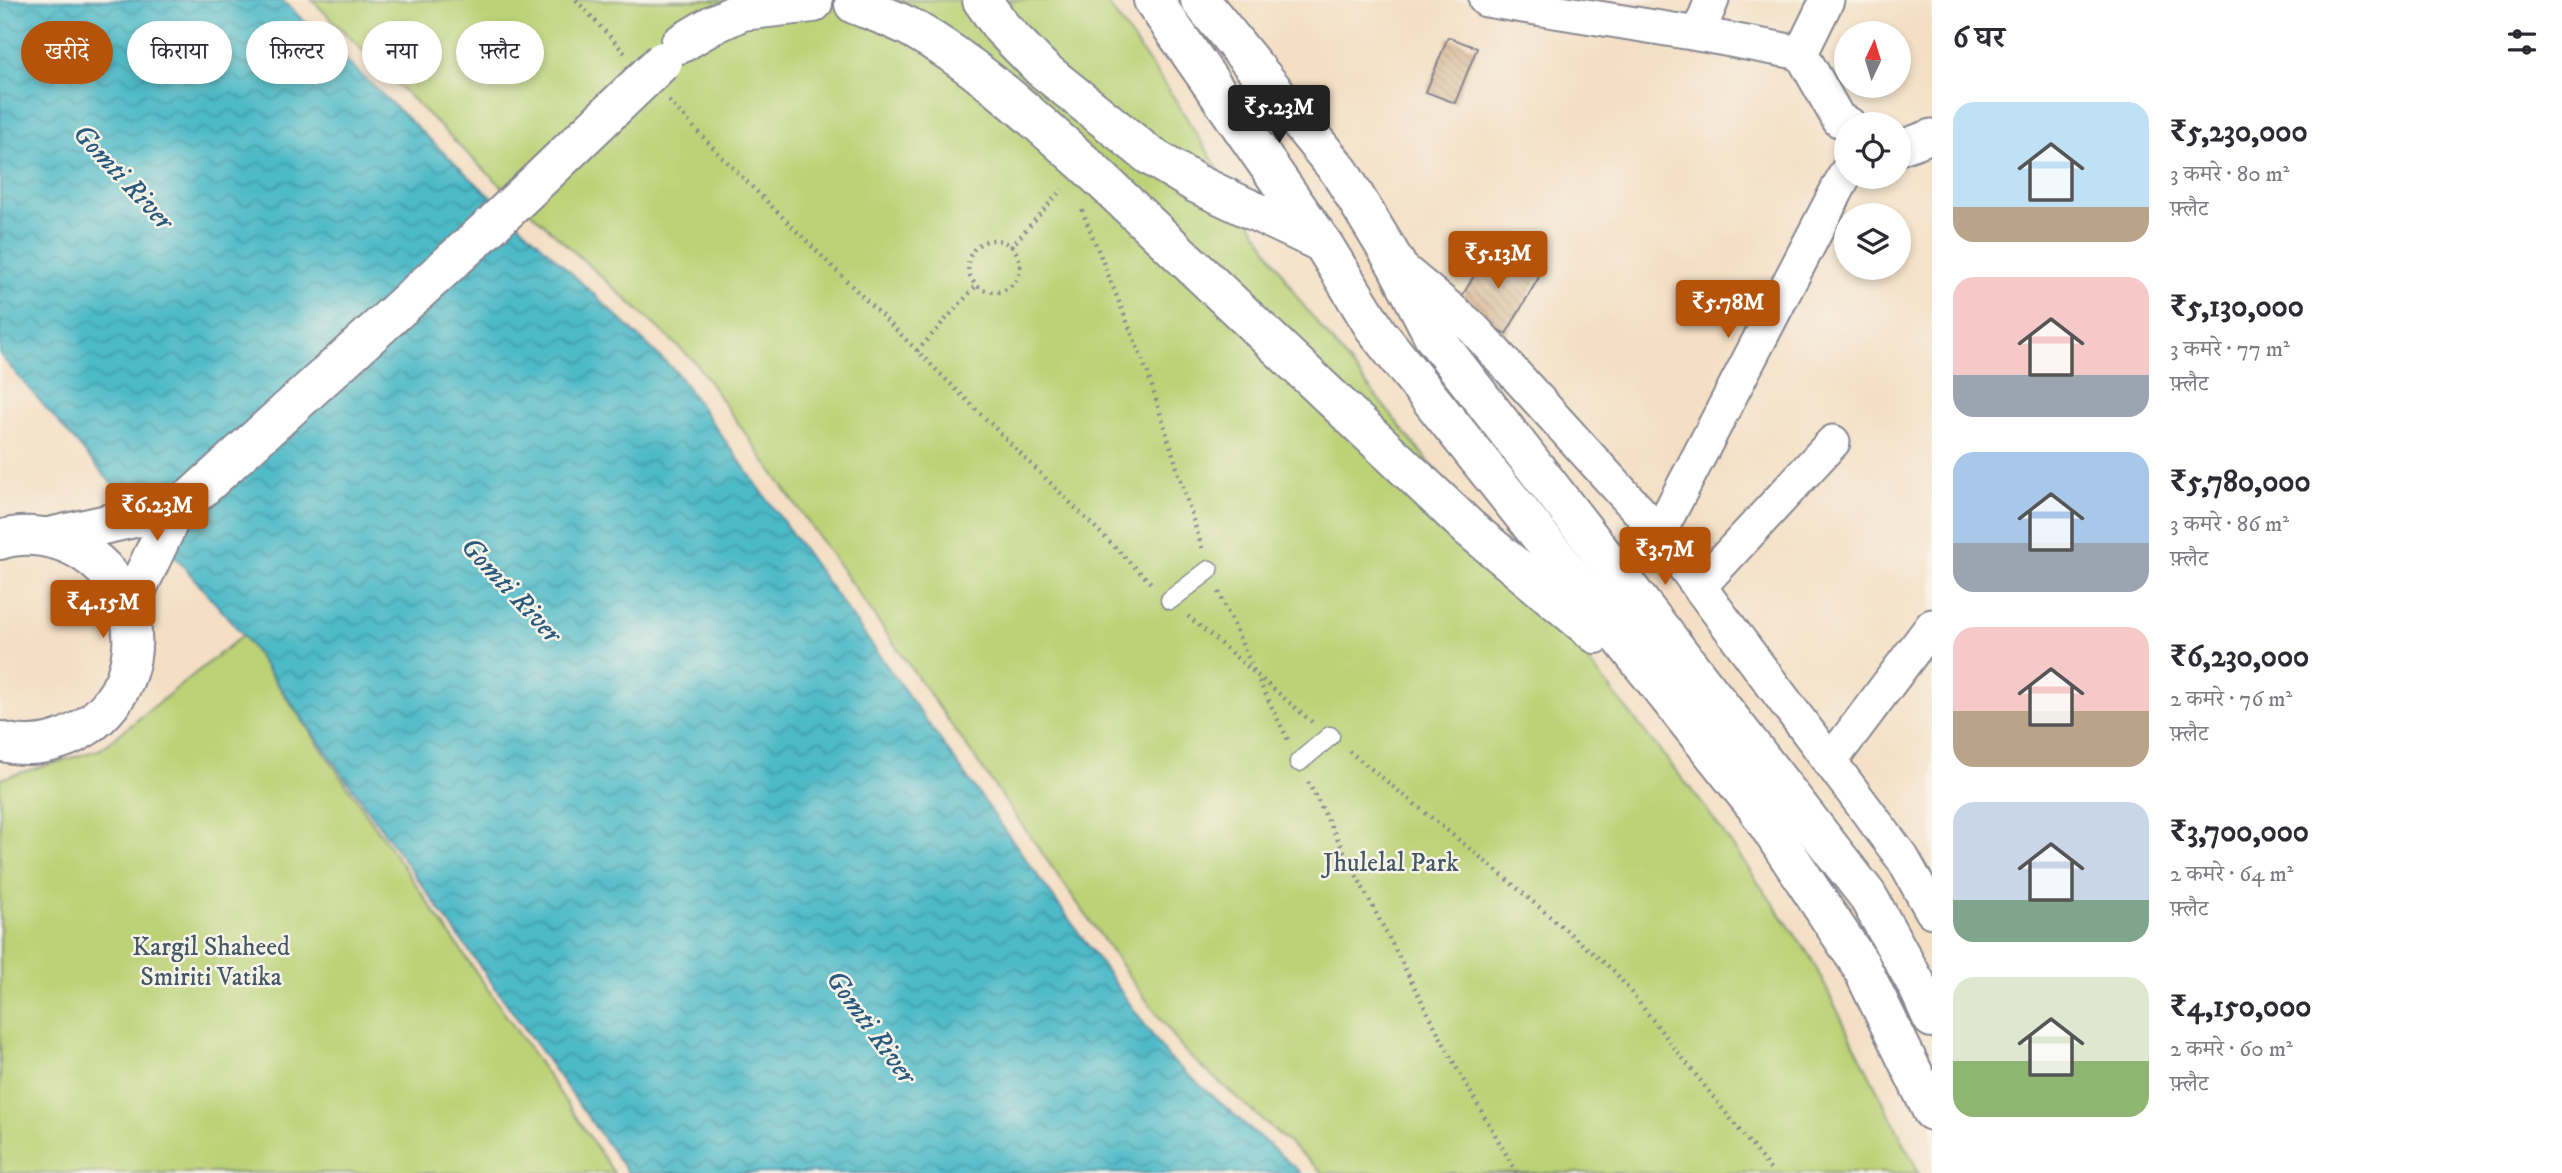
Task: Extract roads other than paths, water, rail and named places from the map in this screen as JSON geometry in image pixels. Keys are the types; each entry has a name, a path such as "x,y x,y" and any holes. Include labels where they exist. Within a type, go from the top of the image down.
{"street":[{"path":"671,52 707,0"},
{"path":"982,0 1002,28 1041,68 1149,155 1197,184 1324,244 1396,264 1472,327 1659,533 1903,859 1924,878 1932,911"},
{"path":"1153,0 1324,244 1377,332 1756,807 1860,964 1932,1111"},
{"path":"1200,0 1339,172 1396,264 1434,337 1867,895 1932,1017"},
{"path":"1486,0 1599,8 1698,34 1801,53 1834,112"},
{"path":"1698,34 1712,0"},
{"path":"1801,53 1827,0"},
{"path":"48,537 176,509 192,497 495,222 671,52 712,25 742,11 809,2 834,6 859,2 939,45 1024,110 1086,165 1468,527 1662,690"},
{"path":"1911,144 1932,136"},
{"path":"1659,533 1838,189"},
{"path":"1699,587 1833,442"},
{"path":"128,608 176,509"},
{"path":"0,540 27,535 48,537 70,544 89,555 106,570 118,587 128,608 132,629 128,672 119,692 106,710 90,725 71,736 50,743 28,745 0,741"},
{"path":"1830,762 1932,626"}],"lane":[{"path":"1170,600 1209,570"},
{"path":"1299,762 1330,736"}],"water":[{"name":"Gomti River","path":"0,0 282,0 304,21 246,21 246,84 348,84 348,62 362,76 362,84 371,84 675,371 1168,1057 1301,1173 628,1173 243,635 0,355"}],"park label":[{"name":"Jhulelal Park","path":"1391,862"},
{"name":"Kargil Shaheed Smiriti Vatika","path":"211,961"}]}
